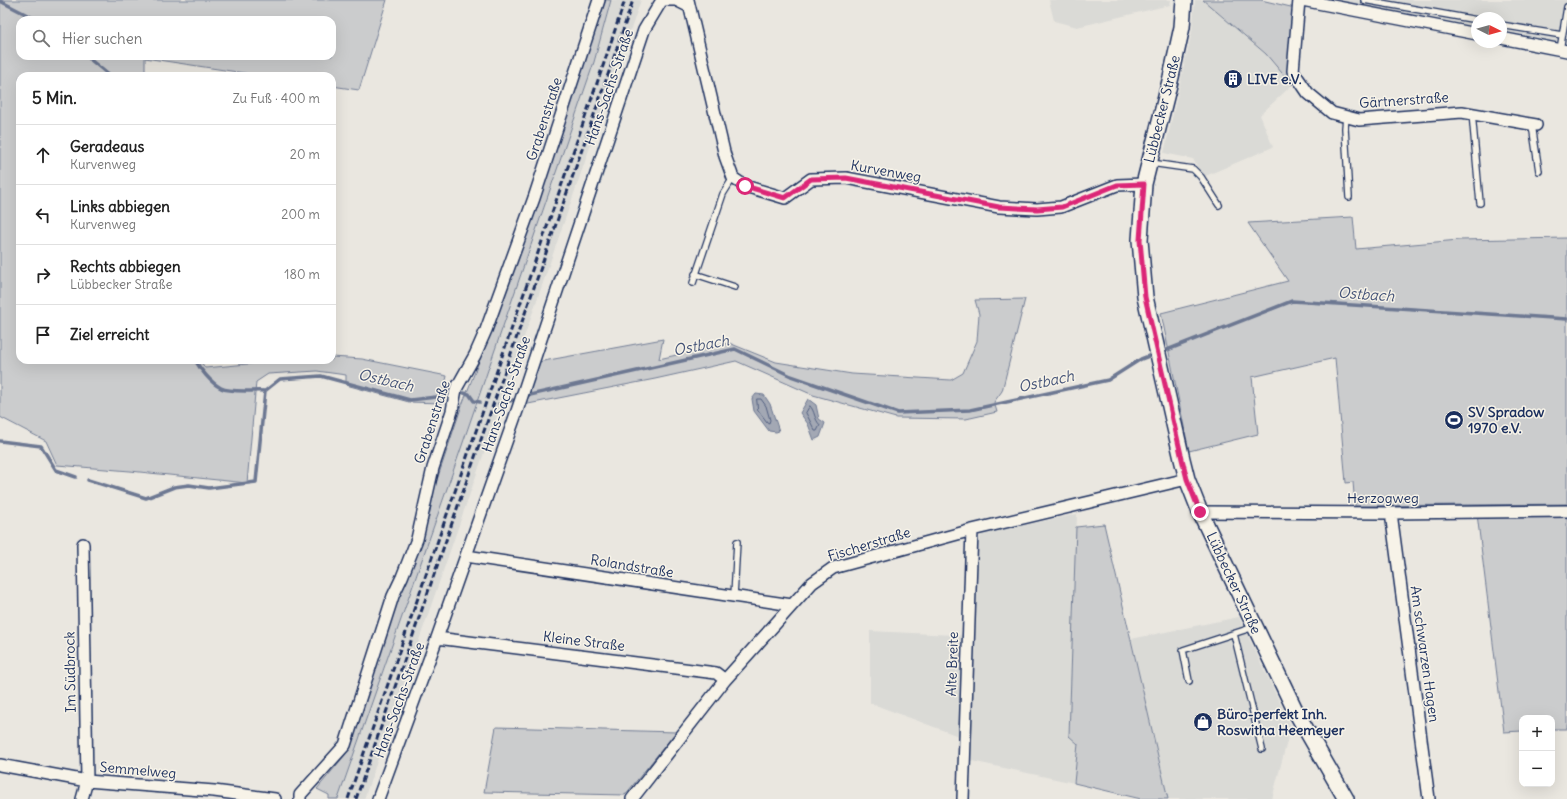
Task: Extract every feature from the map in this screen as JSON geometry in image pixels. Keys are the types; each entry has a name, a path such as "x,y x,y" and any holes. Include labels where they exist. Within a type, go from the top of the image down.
{"main road":[{"name":"Lübbecker Straße","path":"1184,0 1182,27 1144,184 1140,240 1145,297 1187,479 1200,512 1296,712 1346,799"}],"street":[{"name":"Grabenstraße","path":"300,799 300,794 345,745 393,596 417,539 433,468 452,411 456,389 475,355 486,330 534,198 599,0"},
{"path":"662,0 676,0 688,3 725,156 733,178"},
{"name":"Hans-Sachs-Straße","path":"378,799 437,638 518,408 644,30 662,0"},
{"name":"Gärtnerstraße","path":"1299,0 1293,71 1308,93 1332,114 1359,120 1462,112 1534,125"},
{"path":"1302,0 1471,33"},
{"path":"1507,39 1563,51"},
{"name":"Kurvenweg","path":"733,178 745,186 785,198 811,179 846,178 999,207 1037,209 1062,207 1117,185 1144,184"},
{"name":"Fischerstraße","path":"632,799 725,680 812,583 833,568 972,530 1187,479"},
{"name":"Herzogweg","path":"1200,512 1391,513 1567,511"},
{"name":"Am schwarzen Hagen","path":"1391,513 1430,799"},
{"name":"Alte Breite","path":"963,799 972,530"},
{"name":"Im Südbrock","path":"82,799 87,781 83,544"},
{"name":"Rolandstraße","path":"466,556 792,605"},
{"name":"Kleine Straße","path":"437,638 716,673 725,680"},
{"name":"Semmelweg","path":"0,765 87,781 214,791 275,799"}],"lane":[{"path":"1364,0 1471,19"},
{"path":"1563,51 1562,36 1567,7"},
{"path":"1507,25 1562,36"},
{"path":"1472,114 1480,204"},
{"path":"1346,117 1345,128 1349,197"},
{"path":"1534,125 1539,171"},
{"path":"1149,162 1193,169 1201,177 1219,205"},
{"path":"693,283 723,194 733,178"},
{"path":"696,274 735,287"},
{"path":"734,596 737,542"},
{"path":"1189,681 1183,650 1254,627"},
{"path":"1234,634 1262,749"}],"shaded area":[{"path":"0,0 387,0 359,90 336,87 336,72 238,72 158,60 336,60 336,16 16,16 16,60 145,60 145,72 16,72 16,364 202,364 205,368 248,364 336,364 336,357 362,359 447,376 441,403 409,402 346,385 346,375 317,371 268,374 256,382 247,483 57,465 46,441 0,417"},
{"path":"604,0 611,0 594,62 338,799 329,799 329,795 317,789 345,755 462,405 508,287 573,98"},
{"path":"611,0 641,0 364,799 338,799 594,62"},
{"path":"1049,0 1171,0 1170,5 1077,27 1054,21"},
{"path":"1195,0 1203,0 1266,54 1292,85 1260,115 1273,147 1203,177 1193,159 1164,153 1192,31"},
{"path":"1203,0 1261,0 1295,8 1292,85 1266,54"},
{"path":"1338,0 1567,0 1567,46 1507,33 1507,12 1471,12 1471,27"},
{"path":"1353,217 1356,249 1459,240 1567,238 1567,504 1355,506 1353,482 1346,483 1335,358 1252,377 1258,434 1189,451 1161,313 1288,281 1248,223"},
{"path":"1025,299 1002,391 994,402 997,412 966,419 896,418 813,395 736,361 655,379 523,405 538,362 663,339 659,359 729,343 776,362 852,374 951,380 963,373 977,341 979,314 975,300"},
{"path":"1077,514 1069,736 1078,744 1074,783 962,759 961,737 870,703 870,631 974,636 978,545 980,537 984,533"},
{"path":"1477,514 1567,517 1567,729 1555,729 1555,715 1519,715 1519,731 1504,732"},
{"path":"1104,524 1168,799 1141,799 1074,783 1078,744 1069,736 1076,527"},
{"path":"1239,617 1291,726 1272,799 1168,799 1131,639"},
{"path":"496,727 676,732 625,795 484,792"}],"water":[{"path":"756,394 764,395 770,404 779,431 769,431 754,411 752,399"},
{"path":"808,399 816,405 819,419 825,423 820,437 814,440 808,424 800,413"}],"waterway":[{"name":"Ostbach","path":"0,1 29,16"},
{"name":"Ostbach","path":"91,60 105,72"},
{"name":"Ostbach","path":"1162,352 1292,301 1567,319"},
{"name":"Ostbach","path":"530,395 735,349 791,376 898,413 970,410 1108,380 1141,359 1154,354"},
{"name":"Ostbach","path":"198,364 213,383 225,390 265,391 280,379 321,376 410,400 445,396"},
{"path":"88,480 146,498 174,487 189,485 209,488 256,482 265,391"},
{"name":"Ostbach","path":"464,393 469,394 474,401 480,402"},
{"name":"Ostbach","path":"499,404 513,400"},
{"path":"0,441 41,446 56,470 76,477"}],"railway":[{"path":"348,799 625,0"},
{"path":"356,799 633,0"}],"place":[{"name":"LIVE e.V.","path":"1233,79"},
{"name":"SV Spradow 1970 e.V.","path":"1454,420"},
{"name":"Büro-perfekt Inh. Roswitha Heemeyer","path":"1203,722"}],"route":[{"path":"745,186 785,198 811,179 846,178 999,207 1037,209 1062,207 1117,185 1144,184 1140,240 1145,297 1170,412 1187,479 1200,512"}]}
